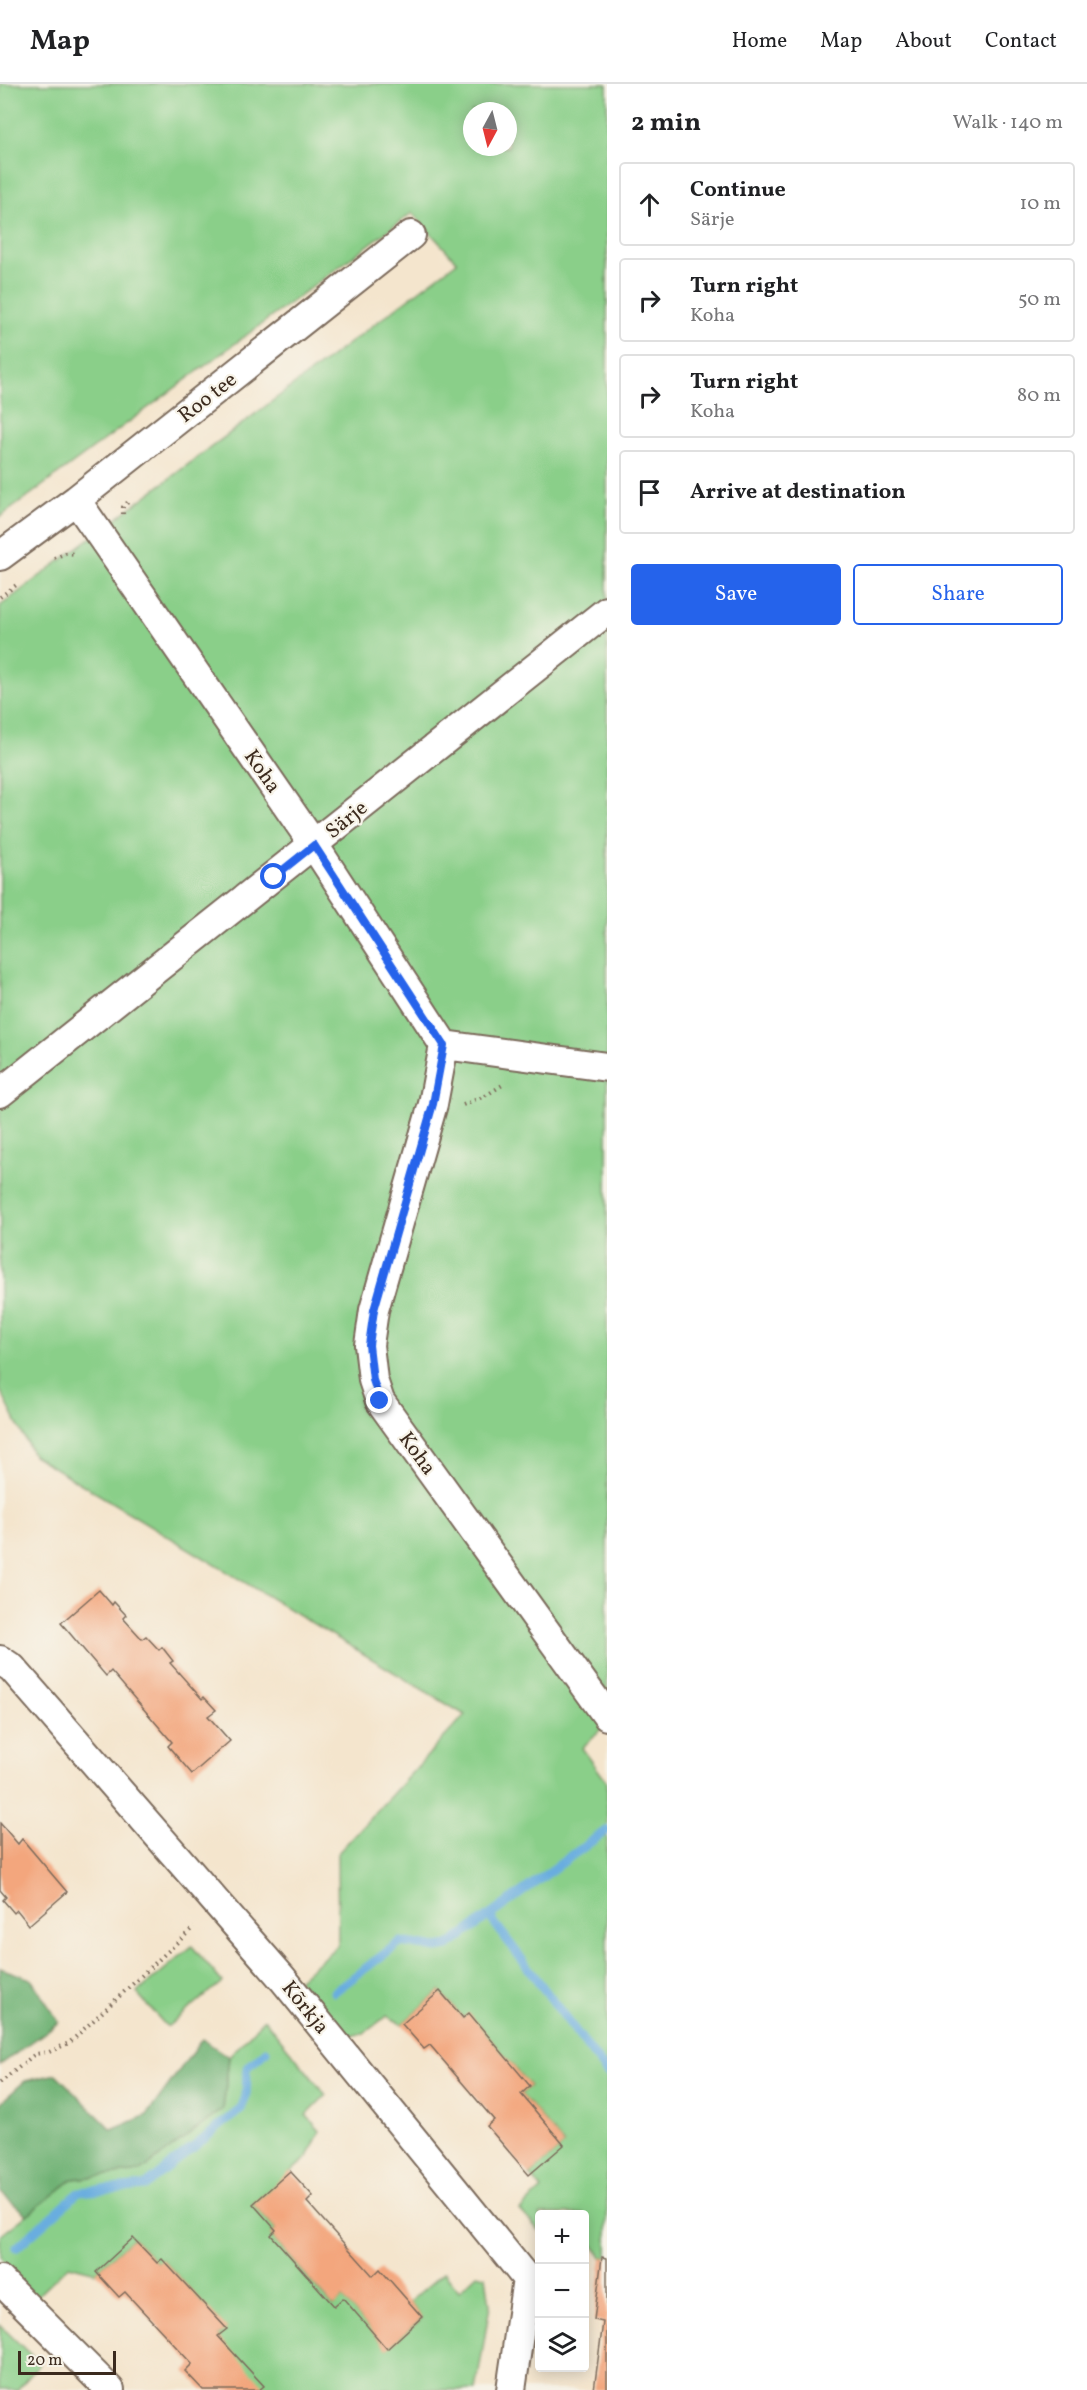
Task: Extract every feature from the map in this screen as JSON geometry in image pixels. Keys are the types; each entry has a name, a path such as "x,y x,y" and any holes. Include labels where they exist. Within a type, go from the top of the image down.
{"street":[{"name":"Roo tee","path":"0,556 76,500 411,235"},
{"name":"Koha","path":"76,500 314,845 444,1045 433,1104 374,1310 369,1345 373,1380 380,1401 607,1716"},
{"name":"Särje","path":"0,1094 607,611"},
{"path":"444,1045 607,1067"},
{"name":"Kõrkja","path":"0,1660 12,1668 283,1979 527,2279 511,2390"},
{"path":"0,2280 110,2390"}],"path":[{"path":"108,547 124,534 123,507 134,496"},
{"path":"187,1919 202,1936"},
{"path":"0,2083 35,2054 49,2052 69,2043 194,1927"}],"green space":[{"path":"0,84 607,84 607,1723 582,1748 607,1782 607,2258 602,2257 589,2241 589,2210 535,2210 535,2227 520,2210 542,2189 529,2175 564,2145 521,2094 530,2086 469,2014 463,2018 440,1991 402,2024 387,2016 364,2033 346,2037 298,1980 338,1945 337,1854 465,1715 33,1455 0,1390 0,606 457,262 412,213 0,517"},
{"path":"192,1946 222,1982 167,2027 137,1993"},
{"path":"0,1968 31,1979 59,2022 0,2065"},
{"path":"264,2019 326,2095 306,2115 320,2131 308,2157 253,2204 276,2230 271,2235 333,2306 343,2298 387,2348 422,2318 409,2302 444,2272 459,2291 477,2274 486,2276 490,2305 476,2390 259,2390 218,2336 226,2329 162,2259 157,2263 133,2238 96,2272 69,2265 35,2298 0,2258 0,2236 73,2179 141,2171 223,2109 229,2057"},
{"path":"202,2039 229,2057 223,2109 141,2171 73,2179 27,2215 0,2192 0,2103 25,2081 56,2074 112,2130 147,2115"},
{"path":"0,2325 40,2364 17,2390 0,2390"}],"building":[{"path":"99,1590 112,1605 114,1602 126,1615 123,1618 142,1639 146,1636 159,1650 162,1647 173,1661 170,1663 202,1699 204,1697 216,1710 208,1716 230,1741 192,1774 168,1746 172,1742 111,1671 106,1676 61,1623"},
{"path":"0,1823 18,1844 22,1839 67,1892 29,1925 17,1910 14,1913 3,1900 6,1897 0,1890"},
{"path":"440,1991 463,2018 469,2013 530,2086 521,2094 564,2145 529,2175 487,2126 494,2120 430,2045 424,2049 402,2024"},
{"path":"290,2171 313,2196 307,2202 373,2276 380,2269 422,2317 387,2349 343,2298 334,2306 271,2235 276,2230 253,2204"},
{"path":"133,2238 157,2263 162,2259 227,2329 218,2336 264,2386 259,2390 203,2390 185,2371 192,2364 125,2292 119,2297 96,2272"},
{"path":"602,2257 607,2258 607,2390 594,2390 603,2322 594,2320"}],"waterway":[{"path":"334,1992 400,1942 437,1948 448,1946 607,1830"},
{"path":"490,1917 607,2073"},
{"path":"16,2248 79,2192 145,2186 241,2109 246,2096 247,2068 266,2051"}],"route":[{"path":"274,877 314,845 444,1045 433,1104 374,1310 369,1345 373,1380 380,1401"}]}
